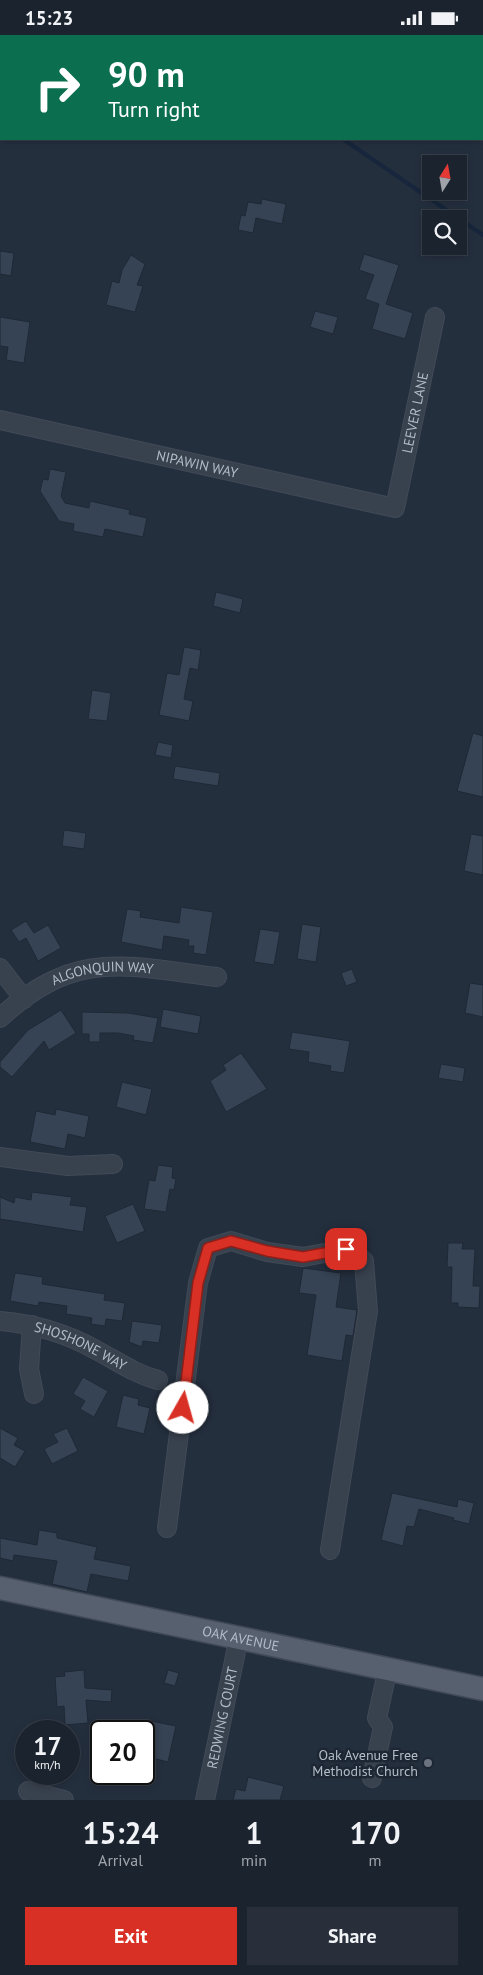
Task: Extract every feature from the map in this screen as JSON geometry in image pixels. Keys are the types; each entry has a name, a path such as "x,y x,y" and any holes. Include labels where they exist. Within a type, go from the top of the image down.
{"main road":[{"name":"OAK AVENUE","path":"0,1587 483,1689"}],"street":[{"name":"LEEVER LANE","path":"395,508 435,317"},
{"name":"NIPAWIN WAY","path":"0,420 395,508"},
{"name":"ALGONQUIN WAY","path":"0,1018 24,999 66,974 96,966 117,965 217,977"},
{"path":"0,967 24,999"},
{"path":"0,1157 68,1166 113,1164"},
{"path":"168,1527 198,1283 208,1248 231,1241 267,1251 303,1257 346,1249 364,1261 368,1311 330,1550"},
{"name":"SHOSHONE WAY","path":"0,1321 32,1325 77,1340 127,1369 158,1380"},
{"path":"32,1325 29,1369 34,1394"},
{"name":"REDWING COURT","path":"204,1800 239,1637"},
{"path":"372,1779 383,1727 377,1718 388,1669"},
{"path":"28,1791 64,1800"}],"building":[{"path":"262,199 286,204 282,224 256,218 253,233 238,230 241,215 245,216 248,202 261,204"},
{"path":"0,251 14,253 11,276 0,274"},
{"path":"364,254 399,265 386,304 413,313 405,339 372,329 379,304 365,299 374,275 359,270"},
{"path":"131,255 145,264 137,285 143,286 135,312 106,305 112,281 119,283 122,270"},
{"path":"315,311 338,317 333,334 310,327"},
{"path":"0,317 30,322 24,363 6,360 8,347 0,346"},
{"path":"50,469 66,472 61,496 65,503 89,508 90,501 130,510 129,514 147,518 143,537 105,529 103,537 73,531 74,524 59,521 40,491 43,479 48,480"},
{"path":"216,592 243,599 240,613 213,606"},
{"path":"184,647 201,650 198,670 190,668 184,699 193,701 189,721 159,715 167,673 179,675"},
{"path":"92,690 111,693 107,721 88,719"},
{"path":"473,733 483,736 483,797 457,791"},
{"path":"158,742 173,745 171,758 155,755"},
{"path":"175,766 220,773 218,786 173,779"},
{"path":"64,830 86,833 84,849 62,846"},
{"path":"471,834 483,836 483,875 464,871"},
{"path":"181,907 213,912 206,955 193,953 194,946 188,946 189,940 164,936 162,950 121,942 127,909 141,911 140,917 179,923"},
{"path":"26,921 34,933 48,925 61,948 38,961 26,938 19,942 11,930"},
{"path":"302,924 321,927 316,962 297,959"},
{"path":"260,929 280,932 274,965 254,962"},
{"path":"352,969 357,982 346,986 341,973"},
{"path":"470,983 483,985 483,1017 465,1013"},
{"path":"163,1009 201,1016 198,1034 160,1027"},
{"path":"61,1010 76,1033 49,1050 44,1041 12,1077 0,1067 0,1062 28,1030"},
{"path":"82,1012 128,1013 158,1018 153,1043 133,1040 134,1036 118,1033 100,1033 100,1042 89,1042 89,1034 82,1034"},
{"path":"292,1032 350,1041 344,1073 330,1071 331,1066 308,1062 309,1052 289,1049"},
{"path":"241,1053 267,1089 226,1112 210,1081 226,1070 223,1065"},
{"path":"441,1064 465,1068 463,1082 438,1078"},
{"path":"122,1082 152,1089 146,1115 116,1107"},
{"path":"56,1109 89,1116 85,1138 68,1134 65,1149 30,1142 36,1111 55,1115"},
{"path":"158,1165 173,1167 172,1178 176,1179 174,1190 170,1189 166,1212 144,1209 149,1180 155,1181"},
{"path":"32,1192 72,1197 70,1205 87,1207 83,1232 0,1219 0,1197 14,1203 15,1197 31,1200"},
{"path":"133,1204 145,1231 117,1243 105,1216"},
{"path":"448,1243 463,1243 462,1249 475,1249 473,1286 480,1286 479,1308 458,1307 458,1303 451,1303 452,1267 447,1267"},
{"path":"303,1268 341,1273 336,1307 357,1310 353,1336 346,1335 342,1361 307,1355 316,1295 299,1293"},
{"path":"15,1273 43,1277 42,1284 105,1294 104,1300 125,1303 122,1321 106,1319 105,1326 91,1324 92,1318 66,1314 67,1306 39,1302 38,1306 10,1301"},
{"path":"132,1321 162,1325 159,1343 143,1341 142,1347 129,1342"},
{"path":"83,1377 108,1391 94,1417 80,1409 85,1401 73,1394"},
{"path":"123,1395 139,1399 138,1405 150,1408 144,1434 116,1427"},
{"path":"0,1428 18,1438 14,1445 25,1451 15,1467 0,1458"},
{"path":"67,1428 78,1451 52,1464 44,1449 58,1442 53,1434"},
{"path":"392,1493 457,1507 458,1499 474,1503 469,1524 419,1509 414,1527 407,1526 403,1546 381,1540"},
{"path":"39,1530 57,1533 57,1538 97,1547 94,1559 131,1566 128,1581 91,1574 87,1592 52,1584 57,1561 14,1555 13,1561 0,1558 0,1538 37,1545"},
{"path":"84,1670 85,1688 112,1690 111,1702 86,1700 88,1723 80,1724 80,1720 65,1720 64,1706 57,1707 55,1677 65,1676 64,1672"},
{"path":"168,1670 179,1673 175,1686 164,1683"},
{"path":"155,1722 176,1726 168,1762 155,1759"},
{"path":"248,1777 284,1786 280,1800 233,1800 236,1789 245,1791"}],"waterway":[{"path":"344,140 483,235"}],"place":[{"name":"Oak Avenue Free Methodist Church","path":"428,1763"}],"route":[{"path":"183,1408 198,1283 208,1248 231,1241 267,1251 303,1257 346,1249"}]}
